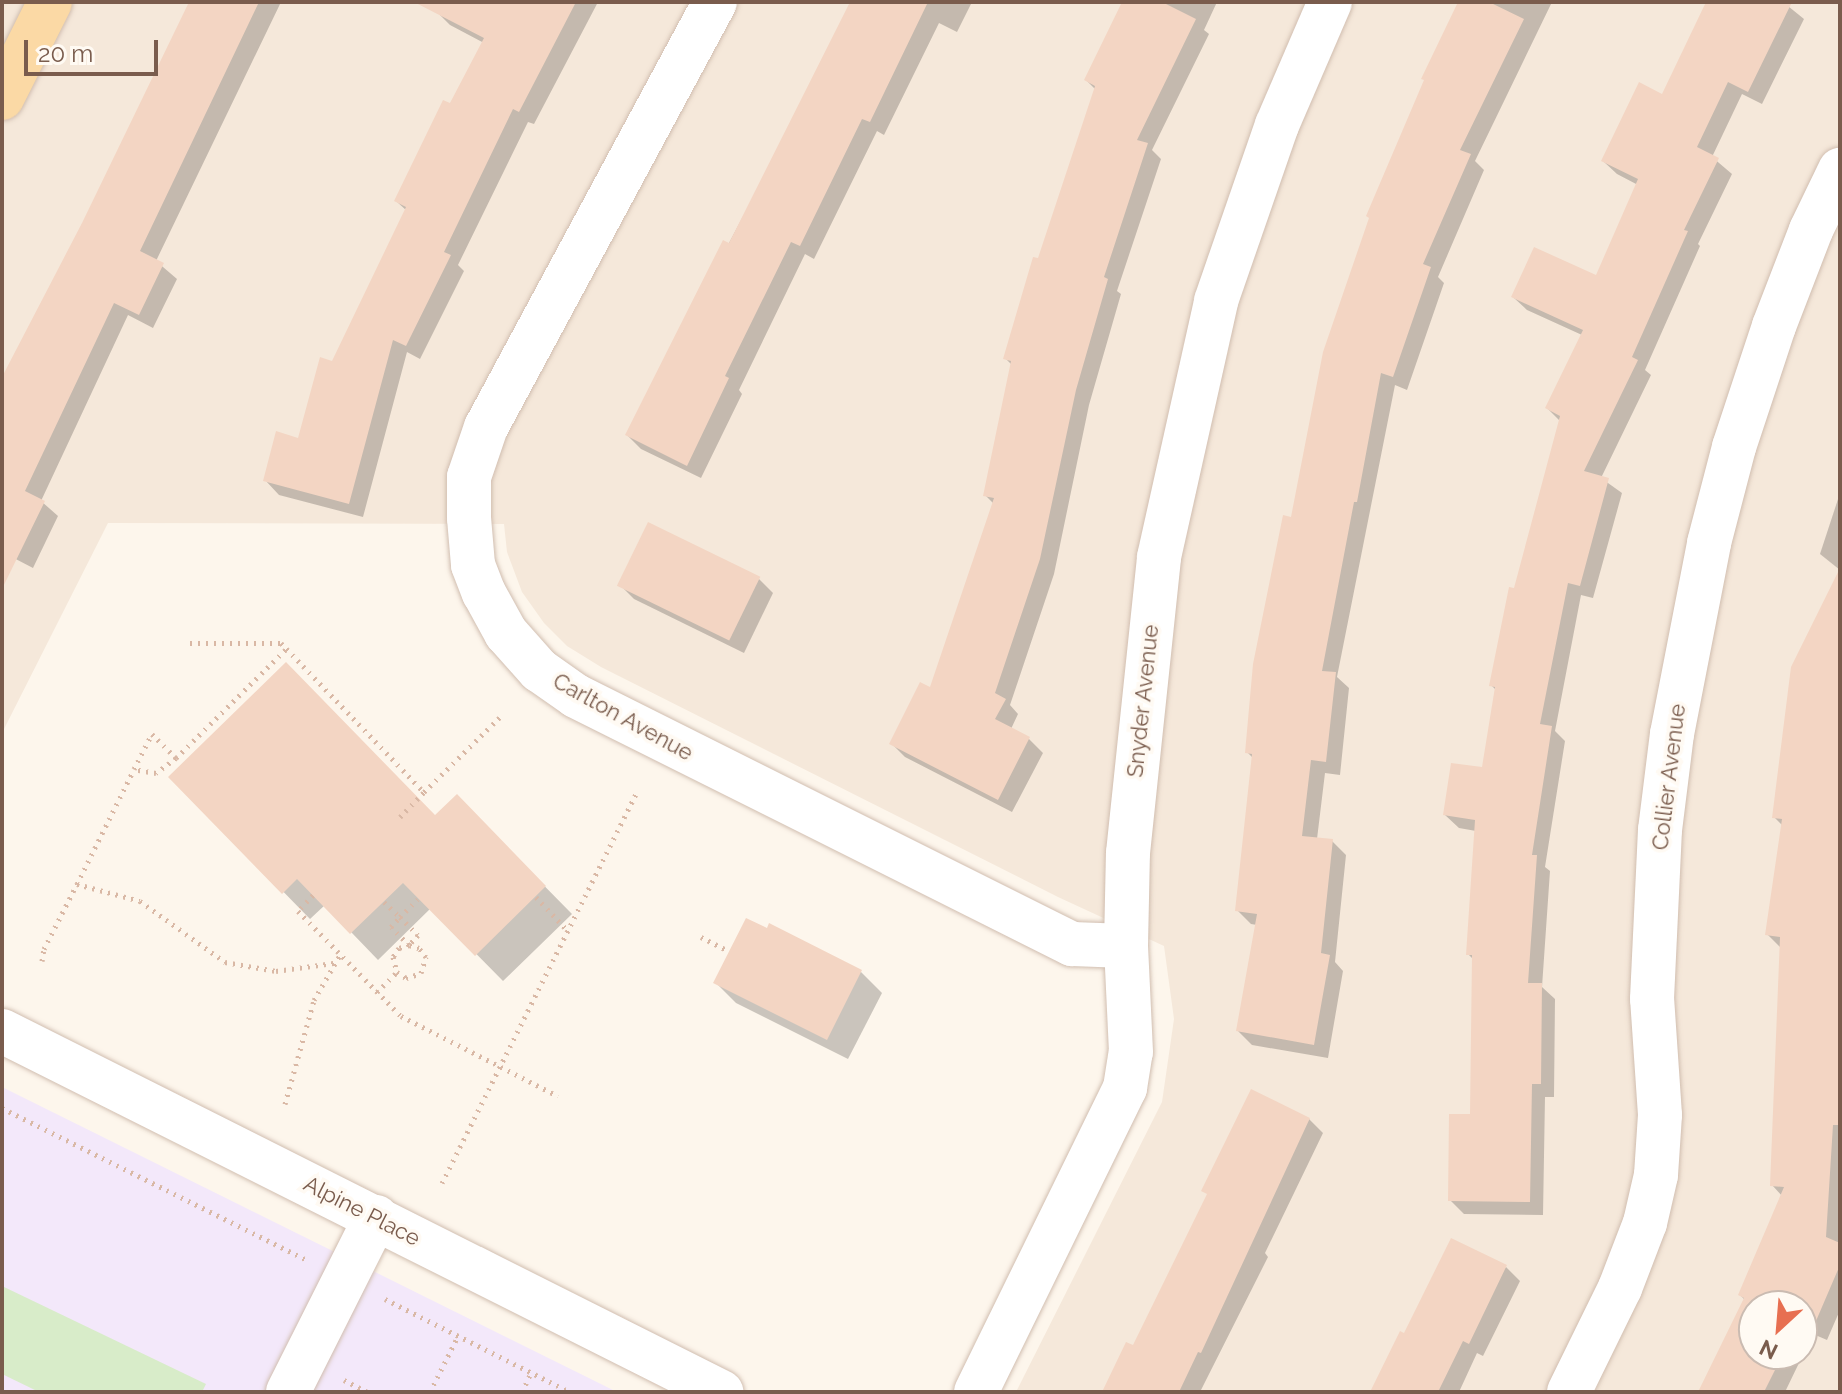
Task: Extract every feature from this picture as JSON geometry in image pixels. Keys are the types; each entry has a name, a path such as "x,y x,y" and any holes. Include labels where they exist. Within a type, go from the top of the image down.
{"main road":[{"path":"2,98 50,2"}],"street":[{"name":"Carlton Avenue","path":"715,2 486,427 469,477 473,565 484,593 506,633 539,670 576,696 1072,944 1126,946"},
{"name":"Snyder Avenue","path":"976,1392 1125,1088 1131,1052 1126,946 1133,785 1159,557 1189,410 1216,301 1246,208 1330,2"},
{"name":"Collier Avenue","path":"1569,1392 1620,1288 1645,1223 1656,1175 1660,1115 1652,999 1660,830 1679,691 1709,543 1734,447 1774,326 1811,230 1840,170"},
{"name":"Alpine Place","path":"5,1041 376,1217 721,1392"},
{"path":"288,1392 376,1217"}],"path":[{"path":"190,643 281,643 424,792"},
{"path":"134,769 156,773 176,758 286,649"},
{"path":"400,817 502,715"},
{"path":"42,961 44,949 152,734 176,758"},
{"path":"442,1183 637,792"},
{"path":"77,884 140,901 225,962 276,971 333,963"},
{"path":"313,895 298,911 401,1016 558,1096"},
{"path":"536,897 568,931"},
{"path":"397,972 412,978 424,968 423,952 409,945 391,927 418,899"},
{"path":"384,902 418,935 409,945 399,948 393,957 397,972"},
{"path":"701,937 729,951"},
{"path":"285,1104 302,1031 333,963 340,955"},
{"path":"377,992 397,972"},
{"path":"2,1108 570,1392"},
{"path":"430,1392 458,1336"},
{"path":"522,1392 531,1373"},
{"path":"343,1379 368,1392"}],"shaded area":[{"path":"2,2 1840,2 1840,1392 1016,1392 1162,1102 1174,1019 1164,946 1058,897 601,667 567,646 544,623 522,592 507,552 504,524 108,523 2,733"},
{"path":"2,1087 617,1392 2,1392"}],"green space":[{"path":"2,1286 206,1384 202,1392 39,1392 2,1374"}],"building":[{"path":"189,2 259,2 140,251 164,263 139,315 114,303 25,491 45,501 2,589 2,377 82,223"},
{"path":"414,2 576,2 519,112 513,109 444,252 451,255 406,346 393,340 349,504 263,481 276,431 298,438 320,357 332,361 406,207 394,201 443,100 450,103 484,38"},
{"path":"850,2 928,2 870,122 862,119 800,246 791,242 725,376 729,378 687,466 625,435 723,240 729,243"},
{"path":"1122,2 1162,2 1196,19 1137,140 1148,143 1104,277 1108,279 1076,390 1040,559 995,693 1006,699 995,719 1030,737 998,800 889,744 920,682 930,687 994,498 983,496 1011,361 1003,359 1033,257 1038,258 1095,86 1084,80"},
{"path":"1458,2 1489,2 1524,19 1460,150 1471,154 1423,264 1431,267 1393,377 1381,373 1357,502 1354,502 1322,671 1336,672 1326,762 1311,760 1302,836 1333,839 1321,953 1330,955 1314,1045 1236,1031 1257,914 1235,911 1252,754 1245,753 1253,664 1283,515 1291,517 1323,352 1369,218 1366,216 1424,80 1421,79"},
{"path":"1706,2 1792,2 1748,92 1728,82 1697,147 1719,158 1684,230 1688,231 1632,357 1638,360 1584,471 1609,478 1580,586 1568,583 1540,724 1552,726 1532,855 1537,855 1528,983 1542,983 1541,1084 1532,1084 1530,1202 1448,1201 1449,1114 1470,1114 1472,955 1466,955 1475,820 1443,815 1451,763 1482,767 1495,687 1489,686 1509,587 1514,588 1560,416 1545,408 1583,330 1511,297 1534,247 1596,275 1638,179 1601,161 1639,82 1662,94"},
{"path":"648,522 760,577 729,641 617,586"},
{"path":"1840,568 1840,1125 1833,1125 1826,1237 1840,1243 1840,1265 1818,1316 1818,1290 1740,1290 1784,1187 1770,1186 1780,937 1765,935 1782,819 1772,818 1791,667"},
{"path":"286,662 435,815 457,794 546,886 475,956 403,883 350,934 297,879 282,894 168,777"},
{"path":"746,918 767,928 769,923 862,970 827,1040 713,983"},
{"path":"1251,1089 1310,1118 1201,1353 1198,1352 1179,1392 1102,1392 1126,1342 1133,1345 1207,1194 1201,1191"},
{"path":"1451,1238 1507,1265 1469,1344 1463,1341 1438,1392 1370,1392 1400,1331 1404,1333"},
{"path":"1738,1310 1738,1370 1775,1370 1764,1392 1698,1392"}]}
